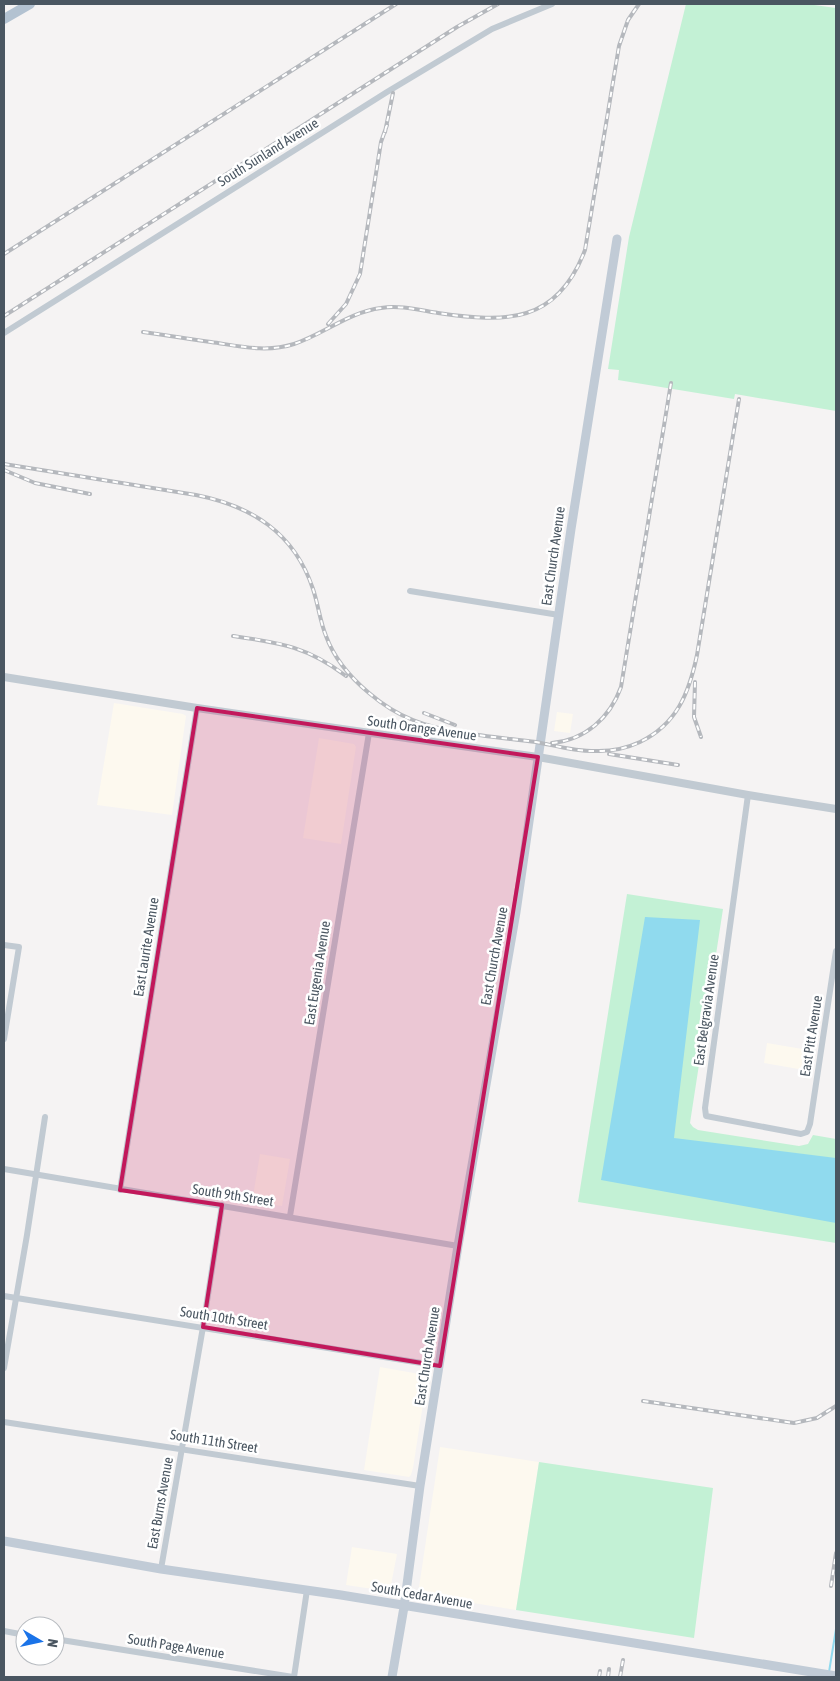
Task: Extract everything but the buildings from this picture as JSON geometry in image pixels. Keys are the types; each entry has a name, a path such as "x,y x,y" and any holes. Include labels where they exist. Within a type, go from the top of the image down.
{"main road":[{"path":"4,19 30,4"},
{"name":"East Church Avenue","path":"392,1677 458,1246 516,912 572,522 617,239"},
{"name":"South Cedar Avenue","path":"4,1541 824,1676 836,1676"}],"street":[{"name":"South Sunland Avenue","path":"4,333 396,86 492,29 552,4"},
{"path":"410,591 559,615"},
{"name":"South Orange Avenue","path":"4,677 197,708 538,757 836,809"},
{"name":"East Laurite Avenue","path":"120,1190 197,708"},
{"name":"East Eugenia Avenue","path":"290,1216 369,733"},
{"name":"East Belgravia Avenue","path":"748,795 705,1112 706,1116 710,1118 801,1134 807,1132 810,1124"},
{"path":"4,945 19,947 4,1039"},
{"name":"East Pitt Avenue","path":"810,1124 836,951"},
{"path":"4,1368 45,1117"},
{"name":"South 9th Street","path":"4,1169 458,1246"},
{"name":"East Burns Avenue","path":"161,1568 204,1327 222,1205"},
{"name":"South 10th Street","path":"4,1296 440,1366"},
{"name":"South 11th Street","path":"4,1422 420,1486"},
{"path":"293,1677 307,1590"},
{"name":"South Page Avenue","path":"65,1641 293,1677"}],"highlighted area":[{"path":"197,708 538,757 440,1366 203,1327 222,1205 120,1190"}],"shaded area":[{"path":"114,703 186,716 172,815 97,805"},
{"path":"557,712 573,714 570,733 554,731"},
{"path":"319,738 354,744 356,747 341,844 303,838"},
{"path":"767,1043 814,1051 810,1071 764,1063"},
{"path":"260,1154 290,1159 282,1206 252,1202"},
{"path":"380,1367 425,1375 427,1378 413,1468 409,1477 364,1470"},
{"path":"440,1447 539,1462 516,1610 418,1594"},
{"path":"352,1547 397,1554 390,1590 346,1585"}],"green space":[{"path":"686,4 807,4 836,8 836,411 735,394 734,399 618,380 619,370 608,369 629,237"},
{"path":"627,894 723,909 690,1123 698,1130 799,1146 808,1144 813,1135 836,1139 836,1243 578,1202"},
{"path":"539,1462 713,1488 694,1638 516,1610"}],"water":[{"path":"645,917 700,920 674,1138 836,1158 836,1223 601,1180"}],"waterway":[{"path":"829,1672 836,1629"}],"railway":[{"path":"4,254 396,4"},
{"path":"4,316 457,27 498,4"},
{"path":"143,332 242,347 273,348 284,347 305,340 358,314 381,308 402,307 486,318 507,317 526,313 544,305 560,292 573,274 585,250 619,46 628,20 639,4"},
{"path":"385,132 393,93"},
{"path":"328,324 346,304 360,274 381,142 387,125"},
{"path":"552,743 575,737 595,726 610,708 621,687 671,383"},
{"path":"4,464 196,495 235,506 268,525 282,537 294,552 305,569 313,589 329,644 356,681 390,708 413,720 457,732 536,742 575,750 609,750 640,742 653,735 672,717 690,682 697,655 739,399"},
{"path":"4,470 35,483 90,494"},
{"path":"233,636 292,647 318,658 346,676"},
{"path":"695,682 694,717 701,737"},
{"path":"424,713 455,725"},
{"path":"609,754 678,765"},
{"path":"643,1401 794,1423 817,1418 836,1406"},
{"path":"831,1586 836,1553"},
{"path":"620,1677 623,1660"},
{"path":"608,1677 609,1669"},
{"path":"599,1677 600,1671"}]}
